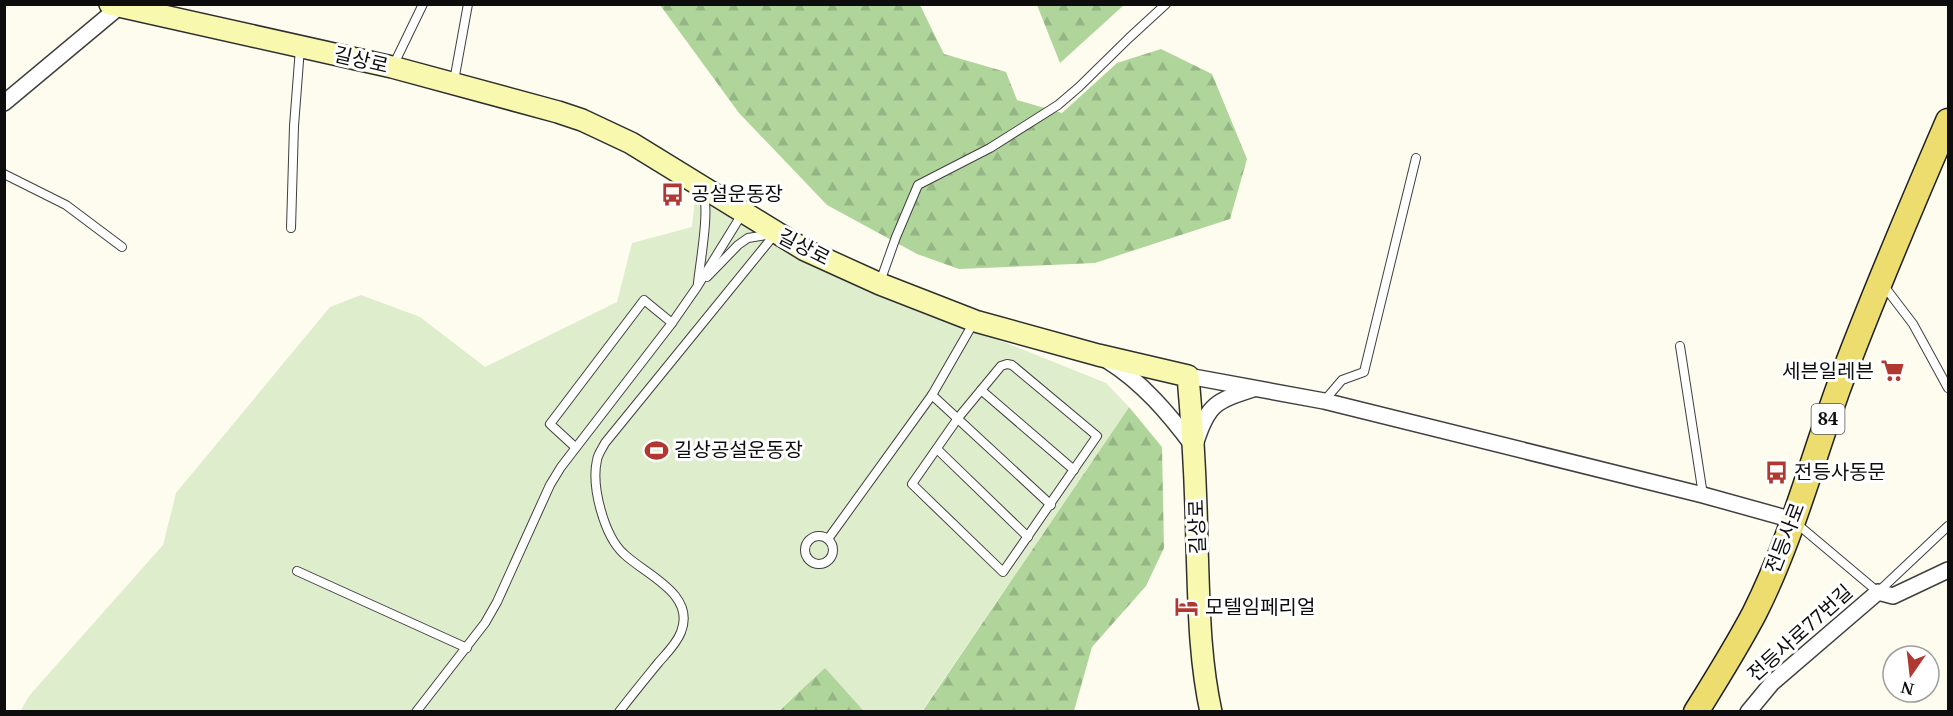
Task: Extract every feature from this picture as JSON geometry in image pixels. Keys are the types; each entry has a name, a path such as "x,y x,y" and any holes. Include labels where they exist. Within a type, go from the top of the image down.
{"main road":[{"name":"전등사로","path":"1696,711 1724,668 1754,613 1777,563 1838,389 1948,121"}],"street":[{"name":"길상로","path":"114,6 392,67 582,120 631,143 805,250 880,284 975,321 1098,355 1188,376 1194,448 1201,648 1211,711"},
{"path":"4,103 114,6"},
{"path":"1098,355 1141,386 1173,419 1194,448"},
{"path":"1188,376 1324,401 1703,495 1792,520"},
{"path":"1194,448 1206,415 1215,404 1256,388"},
{"name":"전등사로77번길","path":"1748,711 1772,683 1878,592 1893,596 1948,570"}],"lane":[{"path":"392,67 423,4"},
{"path":"454,83 468,4"},
{"path":"880,284 896,237 918,185 990,148 1058,105 1166,4"},
{"path":"291,228 294,126 300,47"},
{"path":"1324,401 1342,380 1364,372 1416,158"},
{"path":"4,174 66,206 122,247"},
{"path":"697,287 706,199 699,184"},
{"path":"416,711 467,648 497,602 550,485 575,447 672,323 743,213"},
{"path":"697,287 738,245 748,238 776,233"},
{"path":"619,711 671,648 681,633 684,618 681,604 673,592 621,553 609,533 598,504 597,459 604,443 776,233"},
{"path":"1880,282 1913,324 1948,388"},
{"path":"575,447 550,424 644,300 672,323"},
{"path":"828,539 932,395 975,321"},
{"path":"1680,346 1703,495"},
{"path":"1012,365 1097,436 1003,572 912,484 958,418 981,390 1001,366 1012,365"},
{"path":"981,390 1074,470"},
{"path":"932,395 1050,505"},
{"path":"937,449 1028,537"},
{"path":"1792,520 1878,592 1948,526"},
{"path":"297,571 467,648"}],"green space":[{"path":"660,5 920,5 944,54 1006,72 1017,100 1062,113 1117,63 1161,49 1212,74 1247,159 1230,219 1095,263 959,269 917,254 827,205 739,113"},
{"path":"1037,5 1124,5 1060,63"},
{"name":"길상공설운동장","path":"695,197 800,260 1106,383 1129,407 922,711 864,711 825,668 778,711 20,712 29,696 163,545 176,493 330,307 361,295 420,317 485,367 617,302 632,243 692,227"},
{"path":"1129,407 1162,447 1164,548 1146,586 1092,647 1074,711 922,712"},
{"path":"825,667 864,711 778,712"}],"place":[{"name":"공설운동장","path":"673,194"},
{"name":"세븐일레븐","path":"1892,371"},
{"name":"길상공설운동장","path":"656,450"},
{"name":"전등사동문","path":"1776,472"},
{"name":"모텔임페리얼","path":"1187,607"}]}
